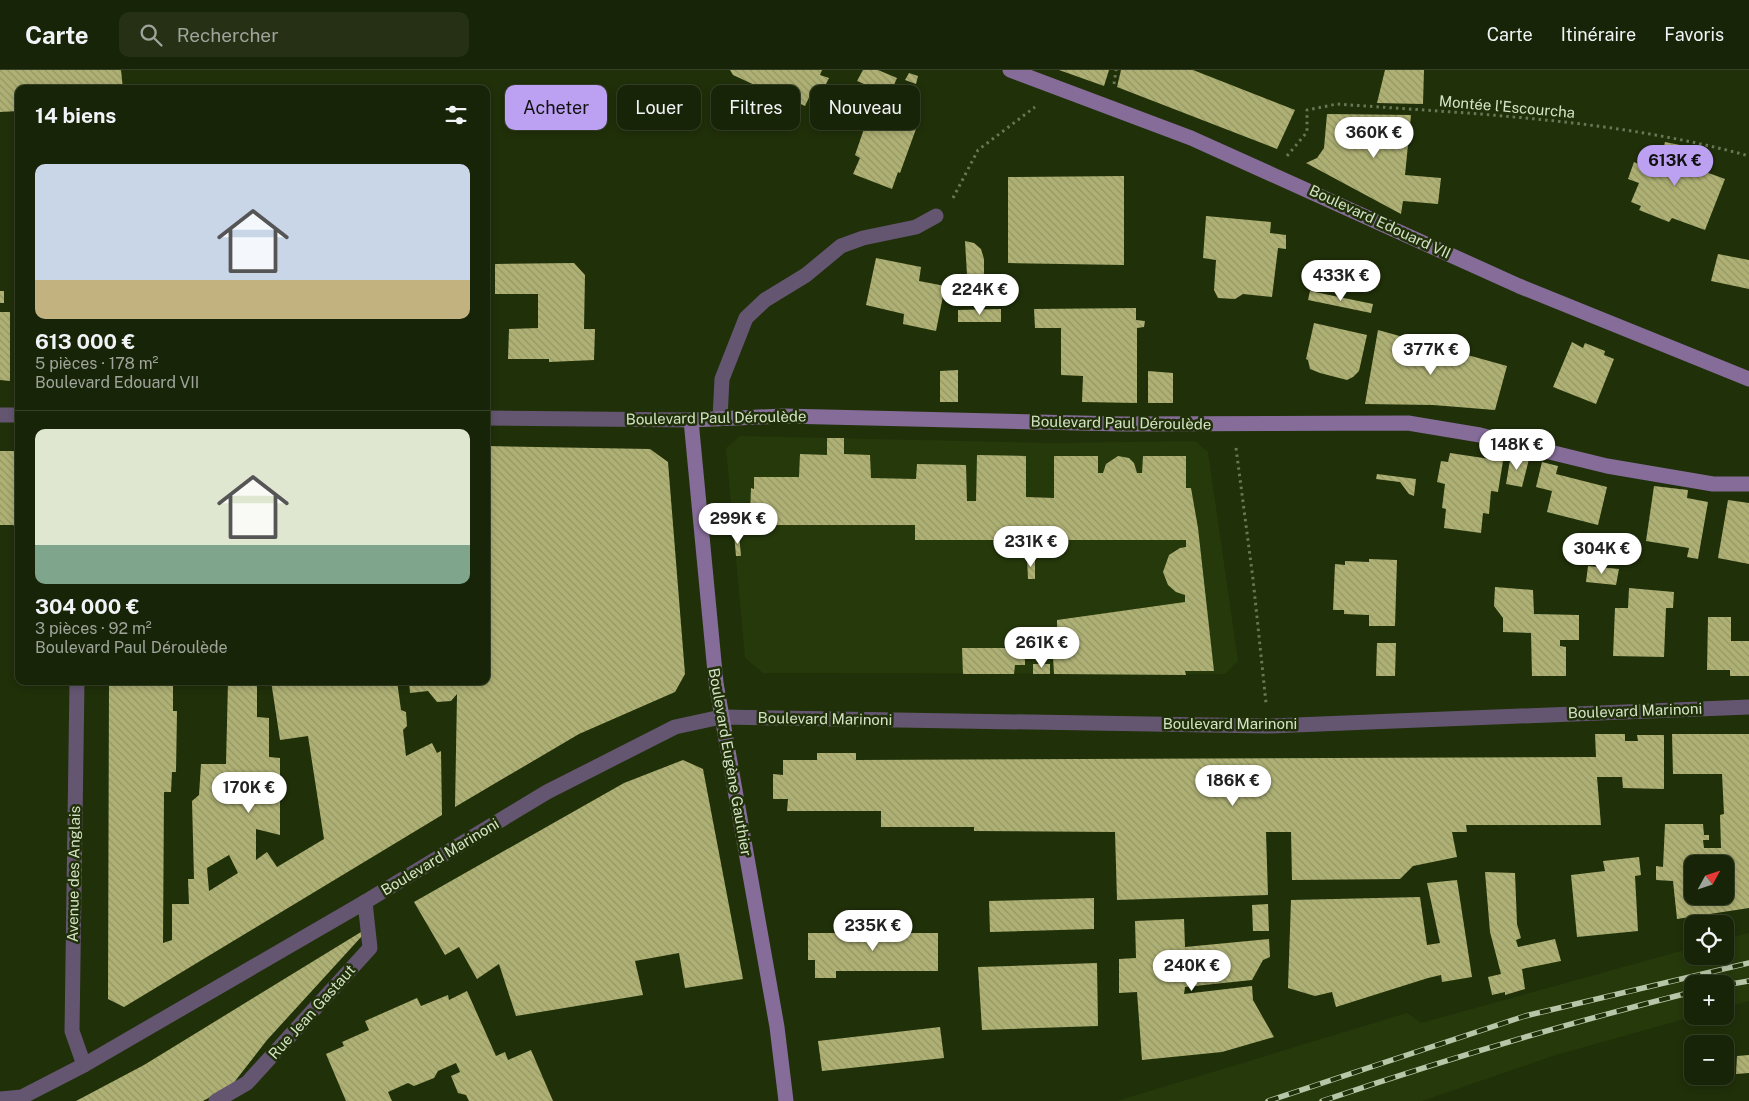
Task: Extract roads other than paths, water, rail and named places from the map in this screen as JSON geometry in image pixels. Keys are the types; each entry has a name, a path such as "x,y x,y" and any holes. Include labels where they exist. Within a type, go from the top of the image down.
{"street":[{"name":"Boulevard Edouard VII","path":"1010,70 1191,138 1520,286 1749,379"},
{"path":"720,418 722,379 746,318 766,300 806,275 841,246 862,238 916,227 936,216"},
{"path":"0,415 15,415"},
{"name":"Boulevard Paul Déroulède","path":"490,418 691,420 783,416 1233,425 1408,423 1480,435 1607,466 1713,484 1749,484"},
{"name":"Boulevard Eugène Gauthier","path":"691,420 721,718 777,1027 782,1100"},
{"name":"Avenue des Anglais","path":"77,685 72,1031 84,1065"},
{"name":"Boulevard Marinoni","path":"0,1099 22,1096 84,1065 365,902 547,792 675,727 721,718 1268,726 1749,707"},
{"name":"Rue Jean Gastaut","path":"216,1101 247,1082 370,948 365,902"}],"railway":[{"path":"1268,1101 1525,1016 1749,963"},
{"path":"1734,984 1749,981"},
{"path":"1322,1101 1506,1043 1684,994"}]}
